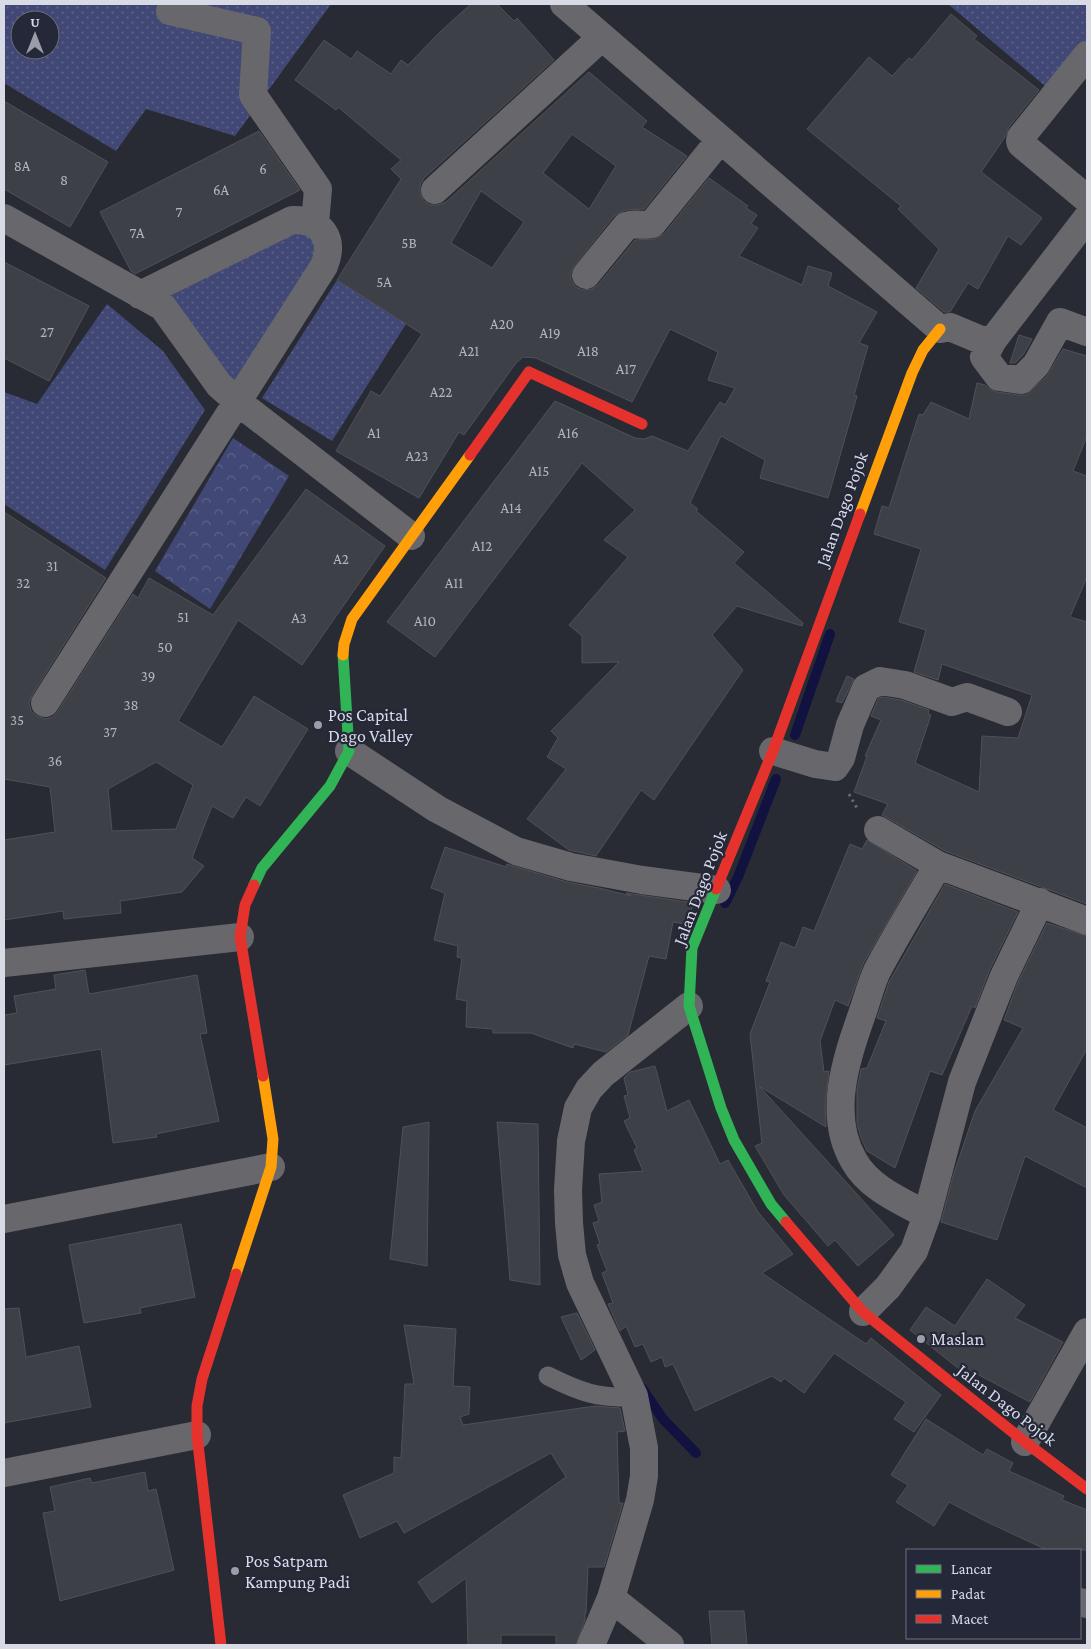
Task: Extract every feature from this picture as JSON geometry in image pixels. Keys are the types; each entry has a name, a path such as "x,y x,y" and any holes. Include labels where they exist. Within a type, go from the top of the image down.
{"street":[{"path":"564,4 720,140 945,328 987,340"},
{"path":"170,11 257,31 253,95 318,189 315,224"},
{"path":"435,190 602,37"},
{"path":"1087,55 1021,137 1020,141 1021,144 1087,199"},
{"path":"586,275 626,226 632,224 643,226 652,224 720,140"},
{"path":"4,218 163,307 219,385 238,402 411,536"},
{"path":"1087,218 987,340 984,357 999,378 1021,380 1036,365 1060,322 1087,332"},
{"path":"45,703 324,266 329,254 328,242 323,232 315,224 304,220 292,220 140,295"},
{"name":"Jalan Dago Pojok","path":"945,328 928,342 920,354 905,390 774,751 692,948 689,1006 721,1108 734,1140 771,1204 863,1312 1025,1442 1087,1489"},
{"path":"221,1645 197,1435 197,1406 202,1379 271,1167 273,1139 240,937 245,906 262,868 330,786 349,751 342,658 347,631 352,619 529,372 642,424"},
{"path":"774,751 815,764 835,766 841,758 850,725 866,688 880,681 905,685 952,702 966,697 1008,712"},
{"path":"349,751 437,809 516,851 571,867 642,880 717,890"},
{"path":"878,830 938,865 1087,921"},
{"path":"927,1215 893,1198 873,1183 854,1162 845,1139 841,1120 841,1092 845,1064 877,972 938,865"},
{"path":"863,1312 888,1287 914,1251 927,1215 962,1082 1004,976 1040,902"},
{"path":"4,963 240,937"},
{"path":"591,1645 611,1598 640,1500 644,1476 644,1448 634,1396 580,1283 572,1255 568,1190 571,1141 578,1108 589,1089 603,1074 689,1006"},
{"path":"4,1219 271,1167"},
{"path":"1025,1442 1087,1332"},
{"path":"4,1473 197,1435"},
{"path":"611,1598 670,1645"}],"lane":[{"path":"548,1376 575,1390 598,1396 620,1398 634,1396"}],"path":[{"path":"835,766 856,808 878,830"}],"green space":[{"path":"4,4 331,4 235,136 146,109 116,151 4,83"},
{"path":"948,4 1087,4 1087,40 1051,91"},
{"path":"293,225 323,243 237,395 151,295"},
{"path":"337,280 406,324 332,441 262,398"},
{"path":"107,304 163,351 205,410 105,570 4,504 4,392 37,404"},
{"path":"233,438 289,476 210,609 155,571"}],"building":[{"path":"471,4 497,4 514,21 517,18 554,60 424,178 420,185 420,193 424,201 430,205 446,202 589,72 647,121 642,127 687,156 644,209 625,210 614,216 574,266 571,272 571,280 576,287 583,290 592,289 598,285 635,240 654,239 664,234 709,178 748,206 746,208 757,215 751,224 758,228 739,256 802,285 808,266 832,273 828,286 877,312 859,343 868,346 854,395 857,396 828,498 760,478 765,460 721,436 690,503 698,509 696,511 744,552 734,563 803,623 802,626 737,606 712,635 743,670 654,800 641,790 596,856 569,850 527,819 566,769 547,757 558,738 551,731 619,662 582,663 582,636 569,625 628,557 604,540 635,510 582,463 435,657 387,622 555,401 635,438 644,439 652,436 688,451 720,402 725,405 735,388 708,380 718,352 670,329 632,402 536,358 523,357 516,363 464,435 459,432 419,498 336,451 371,391 380,396 422,334 337,280 401,179 391,169 401,160 338,107 336,110 295,80 324,40 351,59 357,51 391,74 401,60 408,65","holes":["572,134 616,166 589,209 543,173","481,191 524,222 492,268 451,243"]},
{"path":"951,14 977,36 974,39 1039,90 1009,127 1005,137 981,172 1042,218 1021,245 1008,236 978,289 968,283 950,312 944,312 916,288 939,249 898,209 901,206 807,129 869,57 892,76 909,58 912,60"},
{"path":"4,101 108,162 70,227 4,189"},
{"path":"259,131 300,190 135,274 131,271 100,212"},
{"path":"4,262 89,306 49,381 4,358"},
{"path":"1019,335 1032,339 1023,355 1015,363 1010,363"},
{"path":"1063,349 1087,356 1087,436 1073,471 1087,476 1087,577 1070,617 1087,622 1087,904 945,851 882,815 888,804 854,792 867,756 865,756 881,720 871,716 878,699 882,697 901,700 929,710 928,714 931,715 915,763 979,792 982,736 1018,738 1032,695 942,664 938,680 914,672 926,630 899,622 921,549 874,534 882,506 889,508 919,414 923,415 931,402 969,419 977,383 997,392 1026,395 1047,376"},
{"path":"306,489 385,546 302,665 238,620 178,721 222,747 254,696 308,729 260,806 246,797 233,818 212,806 192,858 204,866 182,892 120,901 121,913 64,919 63,911 4,920 4,840 55,832 50,787 4,779 4,512 106,578 32,695 29,703 31,711 37,716 45,719 53,717 58,711 133,594 138,598 149,578 213,615","holes":["156,762 193,785 176,829 112,831 108,789"]},
{"path":"847,676 854,679 842,703 836,701"},
{"path":"867,840 917,871 863,964 848,1006 835,1000 820,1041 824,1072 829,1071 825,1105 826,1127 759,1086 894,1235 858,1266 835,1240 828,1246 784,1195 755,1146 762,1143 750,1034 770,982 766,981 781,942 795,948 803,927 814,931 850,844 862,849"},
{"path":"445,847 506,867 507,864 567,882 631,896 626,893 694,903 685,924 673,922 666,959 649,956 628,1035 606,1052 574,1044 573,1048 531,1033 493,1033 493,1029 466,1027 467,1001 456,999 462,958 457,957 458,946 434,940 445,893 431,888"},
{"path":"945,884 1018,912 990,969 975,1008 972,1006 942,1075 930,1071 895,1168 867,1151 857,1123 857,1090 861,1069 867,1068 886,1021 877,1018 889,982"},
{"path":"1047,923 1087,936 1087,1049 1053,1110 1087,1128 1087,1188 1025,1156 997,1240 941,1222 953,1176 975,1111 1023,1028 1004,1020 1018,982"},
{"path":"85,970 89,994 197,975 207,1033 200,1034 219,1121 156,1134 157,1137 113,1143 101,1049 4,1065 4,1015 17,1013 14,996 56,989 54,975"},
{"path":"655,1066 667,1111 689,1100 720,1164 728,1160 758,1212 793,1254 762,1273 866,1344 871,1338 941,1395 914,1432 894,1419 906,1402 834,1353 804,1393 784,1378 781,1382 772,1376 695,1411 673,1364 665,1367 662,1357 651,1362 643,1344 635,1347 626,1326 620,1331 608,1304 613,1303 602,1273 607,1271 597,1245 600,1244 593,1223 599,1221 594,1205 602,1202 599,1174 643,1171 634,1150 637,1148 624,1121 630,1118 624,1096 628,1095 624,1078 630,1072"},
{"path":"429,1122 427,1266 390,1259 403,1127"},
{"path":"497,1122 538,1124 540,1285 510,1280"},
{"path":"181,1224 195,1297 140,1308 141,1313 84,1323 69,1245"},
{"path":"987,1279 1025,1305 1015,1318 1063,1342 1030,1402 977,1374 973,1380 910,1330 926,1307 955,1326"},
{"path":"19,1308 26,1357 79,1346 91,1407 4,1423 4,1309"},
{"path":"577,1313 595,1350 581,1360 561,1317"},
{"path":"404,1325 456,1329 453,1386 470,1387 469,1414 460,1417 463,1425 595,1406 620,1408 625,1431 617,1432 619,1503 623,1503 604,1567 588,1567 585,1620 576,1645 556,1645 556,1635 501,1635 501,1645 468,1645 466,1578 432,1603 418,1582 566,1477 551,1453 404,1533 397,1521 360,1538 343,1495 394,1473 394,1457 401,1458 405,1384 414,1384"},
{"path":"926,1419 983,1455 987,1449 1013,1463 1009,1471 1064,1496 1062,1500 1087,1510 1087,1550 1045,1549 949,1502 934,1526 896,1502 908,1485 891,1475"},
{"path":"145,1472 148,1491 156,1489 174,1570 60,1601 43,1513 55,1511 50,1487 90,1478 92,1483"},
{"path":"709,1611 744,1611 747,1645 712,1645"}],"waterway":[{"path":"795,735 830,634"},
{"path":"725,903 738,877 776,779"},
{"path":"642,1388 663,1419 696,1453"}],"traffic: fast":[{"path":"254,885 262,868 330,786 349,751 343,655"},
{"path":"716,889 692,948 689,1006 721,1108 734,1140 771,1204 786,1222"}],"traffic: slow":[{"path":"860,514 912,373 923,350 940,329"},
{"path":"343,655 344,644 352,619 470,455"},
{"path":"236,1274 271,1167 273,1139 263,1076"}],"traffic: jam":[{"path":"470,455 529,372 642,424"},
{"path":"716,889 773,751 860,514"},
{"path":"254,885 245,905 240,937 263,1076"},
{"path":"786,1222 863,1312 1025,1442 1087,1489"},
{"path":"221,1645 197,1435 197,1406 202,1379 236,1274"}],"place":[{"name":"Pos Capital Dago Valley","path":"318,725"},
{"name":"Maslan","path":"921,1339"},
{"name":"Pos Satpam Kampung Padi","path":"235,1571"}]}
